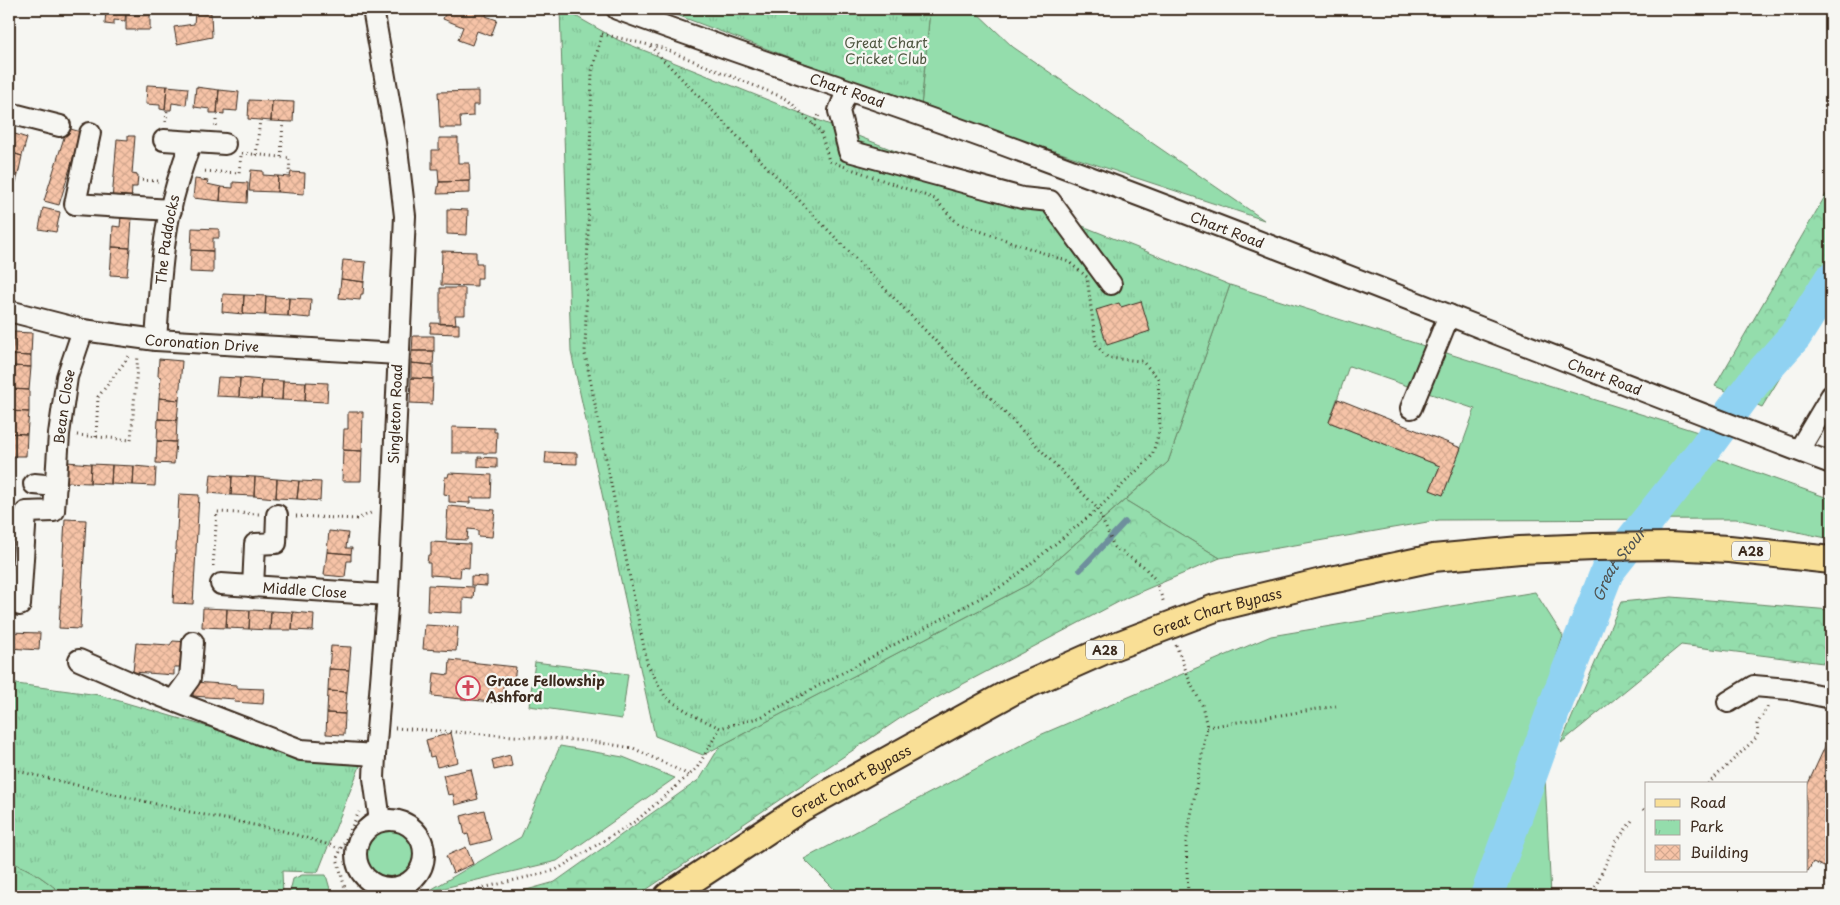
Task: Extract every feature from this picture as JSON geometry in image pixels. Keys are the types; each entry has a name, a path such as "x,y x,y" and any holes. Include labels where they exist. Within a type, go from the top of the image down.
{"main road":[{"name":"Great Chart Bypass","path":"668,896 803,807 1013,691 1110,648 1206,611 1322,582 1433,558 1520,550 1670,546 1729,549 1831,560"}],"street":[{"name":"Singleton Road","path":"374,9 396,140 405,216 388,595 374,778 380,822"},
{"name":"Chart Road","path":"618,9 1020,150 1831,463"},
{"path":"847,90 838,110 849,150 1022,198 1050,201 1111,284"},
{"path":"9,113 60,126"},
{"path":"90,132 75,204 171,210"},
{"path":"164,140 225,144"},
{"name":"The Paddocks","path":"144,344 162,264 171,210 191,142"},
{"name":"Coronation Drive","path":"9,311 144,344 398,354"},
{"path":"1411,408 1449,314"},
{"name":"Bean Close","path":"20,605 26,512 54,511 59,434 67,376 84,330"},
{"path":"1798,450 1831,396"},
{"path":"34,484 56,486"},
{"path":"253,587 255,544 276,543 277,515"},
{"name":"Middle Close","path":"221,584 388,595"},
{"path":"174,700 190,678 193,642"},
{"path":"79,660 160,696 301,750 375,755"},
{"path":"1728,702 1754,686 1787,689 1831,698"}],"path":[{"path":"647,20 643,33 649,45 1098,509 1114,547 1142,566 1155,579 1164,603"},
{"path":"602,34 662,48 787,99 821,132 829,161 935,199 957,222 1069,262 1088,277 1096,345 1108,358 1142,361 1158,378 1160,428 1152,456 1098,509 1006,584 761,717 720,728 666,698 647,663 586,354 592,71 602,34"},
{"path":"256,155 260,120"},
{"path":"281,157 283,121"},
{"path":"181,171 239,173 241,153 290,158 289,175"},
{"path":"59,434 131,440 144,344"},
{"path":"96,437 98,397 129,355 144,344"},
{"path":"1176,643 1191,684 1202,705 1207,727 1186,843 1188,896"},
{"path":"1710,782 1756,738 1758,733 1757,724 1760,716 1787,689"},
{"path":"1207,727 1336,706"},
{"path":"377,726 588,741 633,748 689,775"},
{"path":"450,896 556,870 636,821 697,768 720,728"},
{"path":"9,769 190,812 283,831 340,848"},
{"path":"347,896 337,858 357,814 362,809"},
{"path":"1591,896 1616,842 1634,818"}],"green space":[{"path":"560,9 618,40 1230,285 1168,462 1029,584 703,755 655,736 571,352"},
{"name":"Great Chart Cricket Club","path":"661,9 930,9 921,107"},
{"path":"930,9 973,9 1013,47 1264,220 921,107"},
{"path":"1831,186 1831,294 1762,407 1715,386"},
{"path":"1230,285 1701,433 1710,456 1831,499 1831,539 1736,519 1439,520 1220,558 1125,500 1168,462","holes":["1349,366 1475,409 1443,495 1430,490 1440,466 1329,422"]},
{"path":"1125,500 1220,558 1128,597 908,713 637,896 505,896 555,882 700,779 720,746 1029,584"},
{"path":"1535,592 1563,636 1528,748 1544,758 1551,896 841,896 804,859 1040,735 1271,636"},
{"path":"1672,597 1831,610 1831,664 1681,645 1561,743 1621,602"},
{"path":"535,662 628,674 622,719 529,706"},
{"path":"9,683 99,695 239,736 360,766 318,872 282,871 283,896 65,896 32,872 9,862"},
{"path":"560,746 623,757 675,778 557,861 427,892 521,837"},
{"path":"391,828 401,830 409,836 415,844 417,854 415,864 409,872 401,878 391,880 381,878 373,872 367,864 365,854 367,844 373,836 381,830"},
{"path":"9,862 32,872 65,896 9,896"},
{"path":"302,875 326,875 332,896 289,896 293,879"}],"building":[{"path":"106,9 126,9 125,21 114,20 114,25 105,24"},
{"path":"447,9 478,9 487,12 486,16 497,20 491,36 477,31 472,45 458,40 463,27 443,19"},
{"path":"195,13 211,13 212,37 177,44 174,27 194,24"},
{"path":"126,15 150,15 150,30 126,30"},
{"path":"147,85 167,86 165,110 160,109 160,105 146,104"},
{"path":"167,86 188,88 186,105 172,103 171,110 165,110"},
{"path":"196,87 219,90 217,113 210,113 210,109 194,107"},
{"path":"219,90 239,92 237,111 224,110 224,114 217,113"},
{"path":"479,91 479,105 473,105 473,116 460,117 461,128 440,128 438,92"},
{"path":"249,100 272,101 271,121 248,119"},
{"path":"272,101 294,102 293,122 271,121"},
{"path":"67,128 81,132 59,205 44,201"},
{"path":"9,132 27,138 22,156 9,152"},
{"path":"128,136 135,136 132,174 138,175 137,187 132,187 131,202 112,200 117,139 128,140"},
{"path":"439,138 458,138 458,163 469,163 470,181 439,182 438,169 432,169 432,150 439,150"},
{"path":"9,152 22,156 18,175 9,173"},
{"path":"251,170 263,171 263,175 278,176 277,192 249,191"},
{"path":"291,172 305,173 304,194 277,192 278,176 290,177"},
{"path":"9,173 18,175 13,192 9,191"},
{"path":"195,179 208,181 207,184 221,187 220,201 193,198"},
{"path":"470,181 470,193 437,194 439,182"},
{"path":"233,182 248,183 247,203 220,201 221,187 233,188"},
{"path":"43,208 60,212 56,232 39,229"},
{"path":"447,209 468,210 467,235 447,234"},
{"path":"121,216 132,217 130,248 112,247 113,226 120,227"},
{"path":"192,228 219,229 219,238 213,238 213,251 191,250"},
{"path":"112,247 130,248 127,276 110,275"},
{"path":"191,250 213,251 213,273 190,272"},
{"path":"442,251 476,252 476,263 482,263 482,278 477,278 477,286 441,285"},
{"path":"343,260 366,262 364,282 341,279"},
{"path":"341,279 364,282 363,294 361,294 360,300 339,298"},
{"path":"440,288 465,288 465,315 455,315 456,324 440,324"},
{"path":"223,294 244,295 243,314 222,312"},
{"path":"244,295 266,296 265,315 243,314"},
{"path":"266,296 289,298 288,316 265,315"},
{"path":"289,298 311,299 310,318 288,316"},
{"path":"1141,301 1150,331 1107,345 1096,310 1119,303 1121,307"},
{"path":"431,323 459,324 459,334 430,333"},
{"path":"14,332 32,333 31,356 12,355"},
{"path":"413,336 434,336 434,351 412,351"},
{"path":"412,351 434,351 433,365 411,363"},
{"path":"12,355 31,356 31,367 12,366"},
{"path":"159,359 182,361 179,400 159,398 161,377 158,376"},
{"path":"411,363 433,365 433,379 411,378"},
{"path":"12,366 31,367 29,390 11,389"},
{"path":"218,377 240,378 239,397 216,396"},
{"path":"240,378 262,380 261,399 239,397"},
{"path":"411,378 433,379 432,404 410,403"},
{"path":"262,380 283,381 282,400 261,399"},
{"path":"283,381 306,382 305,401 282,400"},
{"path":"306,382 328,383 327,402 305,401"},
{"path":"11,389 29,390 29,412 9,411"},
{"path":"159,398 179,400 177,420 158,419"},
{"path":"1338,399 1461,448 1443,495 1430,490 1440,466 1329,422"},
{"path":"9,411 29,412 27,434 9,433"},
{"path":"348,412 363,412 362,451 343,450 344,429 348,429"},
{"path":"158,419 177,420 176,442 157,441"},
{"path":"452,427 494,428 494,432 497,432 496,453 452,453"},
{"path":"9,433 27,434 26,456 9,456"},
{"path":"157,441 176,442 174,464 156,463"},
{"path":"343,450 362,451 361,481 342,481"},
{"path":"546,452 577,453 577,464 545,463"},
{"path":"478,457 497,458 497,468 478,467"},
{"path":"67,462 91,464 90,483 66,482"},
{"path":"91,464 112,465 111,484 90,483"},
{"path":"112,465 134,466 133,485 111,484"},
{"path":"134,466 156,468 155,486 133,485"},
{"path":"449,473 492,475 491,498 470,498 470,503 449,502 449,495 444,494 445,477 448,477"},
{"path":"211,474 232,476 231,495 209,493"},
{"path":"232,476 255,477 254,496 231,495"},
{"path":"255,477 277,479 276,498 254,496"},
{"path":"277,479 299,481 297,499 276,498"},
{"path":"299,481 321,482 320,501 297,499"},
{"path":"179,494 199,495 193,604 173,603"},
{"path":"448,506 495,510 492,537 478,536 478,530 468,529 467,540 446,539"},
{"path":"65,519 86,520 80,629 59,628"},
{"path":"329,531 348,533 346,548 352,548 351,554 327,552"},
{"path":"431,542 470,544 469,568 461,567 460,577 430,575 430,563 427,563 428,555 431,555"},
{"path":"327,552 351,554 351,561 347,561 345,577 324,575"},
{"path":"471,576 487,577 487,586 471,585"},
{"path":"428,585 474,587 473,599 463,598 463,613 427,611"},
{"path":"203,608 227,609 226,628 202,627"},
{"path":"227,609 250,610 249,629 226,628"},
{"path":"250,610 271,611 270,630 249,629"},
{"path":"271,611 293,612 292,630 270,630"},
{"path":"293,612 314,614 313,631 292,630"},
{"path":"425,625 458,627 456,651 423,649"},
{"path":"9,632 40,633 39,650 9,648"},
{"path":"173,641 188,642 186,667 174,667 174,675 133,672 136,643 170,645"},
{"path":"331,646 351,647 349,670 329,669"},
{"name":"Grace Fellowship Ashford","path":"450,660 516,667 514,680 504,679 502,703 432,696 434,673 449,675"},
{"path":"329,669 349,670 347,692 328,691"},
{"path":"193,682 237,685 237,688 264,689 263,704 234,702 235,699 193,696"},
{"path":"328,691 347,692 345,714 327,713"},
{"path":"327,713 345,714 344,735 326,734"},
{"path":"451,733 458,762 437,767 434,756 430,757 426,740"},
{"path":"1829,738 1831,739 1831,870 1813,862 1808,871 1808,784"},
{"path":"510,755 512,766 494,770 492,760"},
{"path":"471,769 478,799 455,805 453,794 448,795 443,775"},
{"path":"484,810 491,840 471,845 468,834 465,835 461,816"},
{"path":"466,847 473,864 453,873 446,856"}],"waterway":[{"name":"Great Stour","path":"1487,896 1559,695 1607,572 1703,451 1753,383 1795,336 1831,279"},
{"path":"1080,570 1125,522"}],"place":[{"name":"Grace Fellowship Ashford","path":"468,688"}]}
